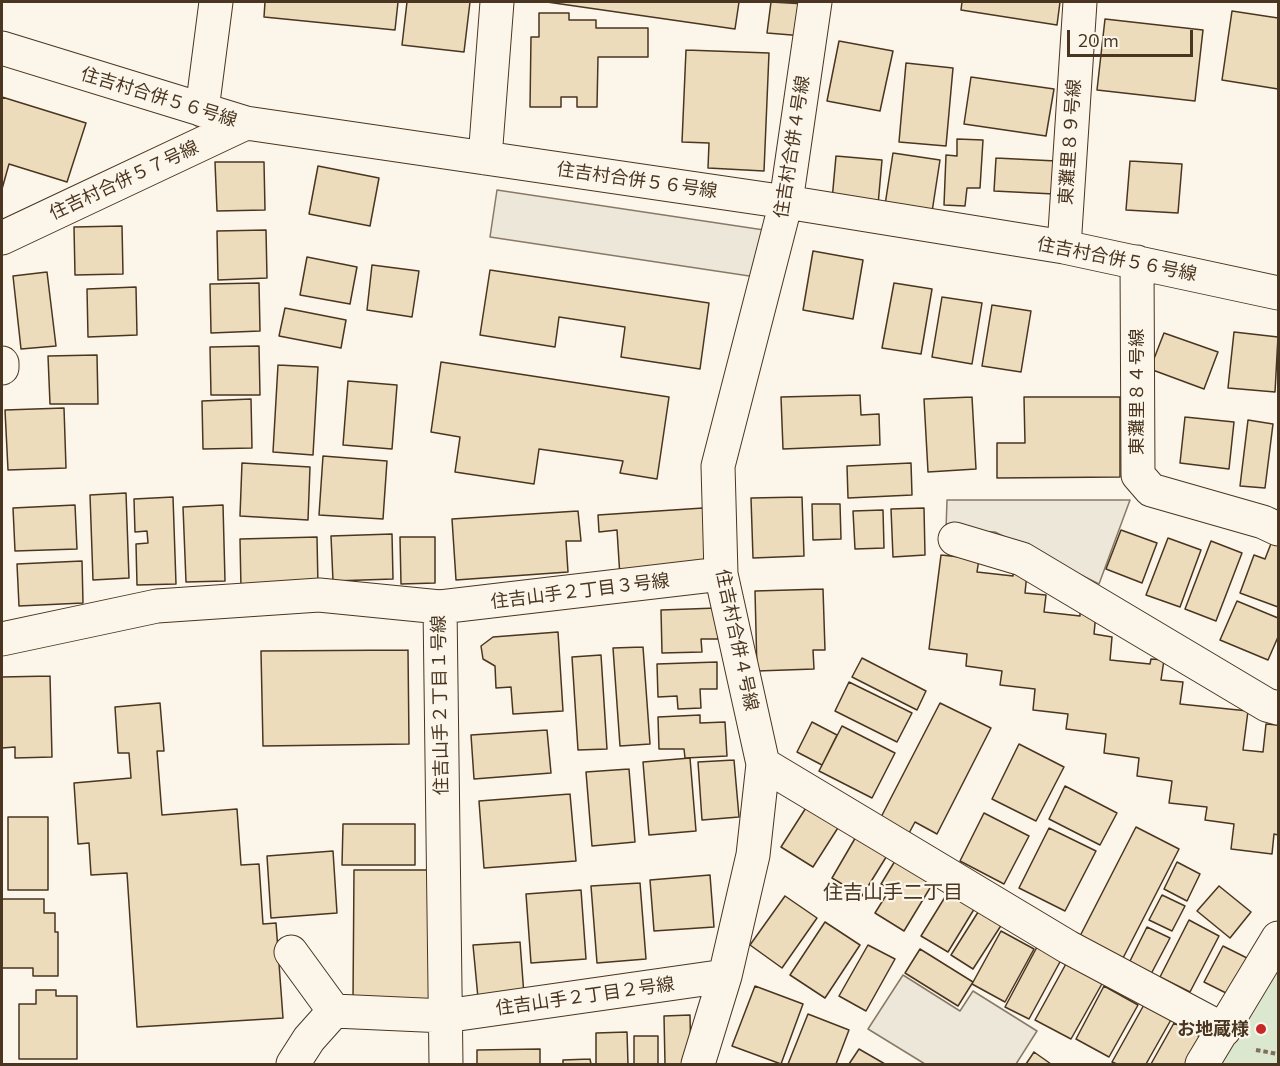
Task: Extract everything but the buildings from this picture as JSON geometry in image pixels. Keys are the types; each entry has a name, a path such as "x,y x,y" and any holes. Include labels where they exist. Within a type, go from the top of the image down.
{"street":[{"path":"202,110 216,2"},
{"path":"485,158 497,2"},
{"name":"住吉村合併４号線","path":"698,1065 725,976 753,855 763,764 721,574 718,466 786,202 815,2"},
{"name":"東灘里８９号線","path":"1064,247 1080,2"},
{"name":"住吉村合併５６号線","path":"2,48 246,123 786,202 1064,247 1278,293"},
{"name":"住吉村合併５７号線","path":"2,238 246,123"},
{"name":"東灘里８４号線","path":"1137,262 1138,475 1151,490 1263,522 1278,529"},
{"path":"2,363 2,368"},
{"path":"955,538 1022,559 1267,705 1278,708"},
{"name":"住吉山手２丁目３号線","path":"440,607 721,574"},
{"name":"住吉山手２丁目１号線","path":"2,639 158,606 319,595 440,607 446,1065"},
{"path":"763,764 1068,947 1224,1030"},
{"path":"1202,1065 1278,938"},
{"path":"291,952 334,1011 309,1039 293,1065"},
{"name":"住吉山手２丁目２号線","path":"334,1011 445,1016 725,976"}],"green space":[{"path":"1278,961 1278,1064 1216,1064"}],"shaded area":[{"path":"497,190 764,230 756,277 490,237"},
{"path":"947,500 1130,500 1099,584 995,532 946,530"},
{"path":"903,975 960,1011 973,991 1037,1031 1016,1064 925,1064 868,1029"}],"place":[{"name":"お地蔵様","path":"1261,1029"}],"district":[{"name":"住吉山手二丁目","path":"893,892"}]}
